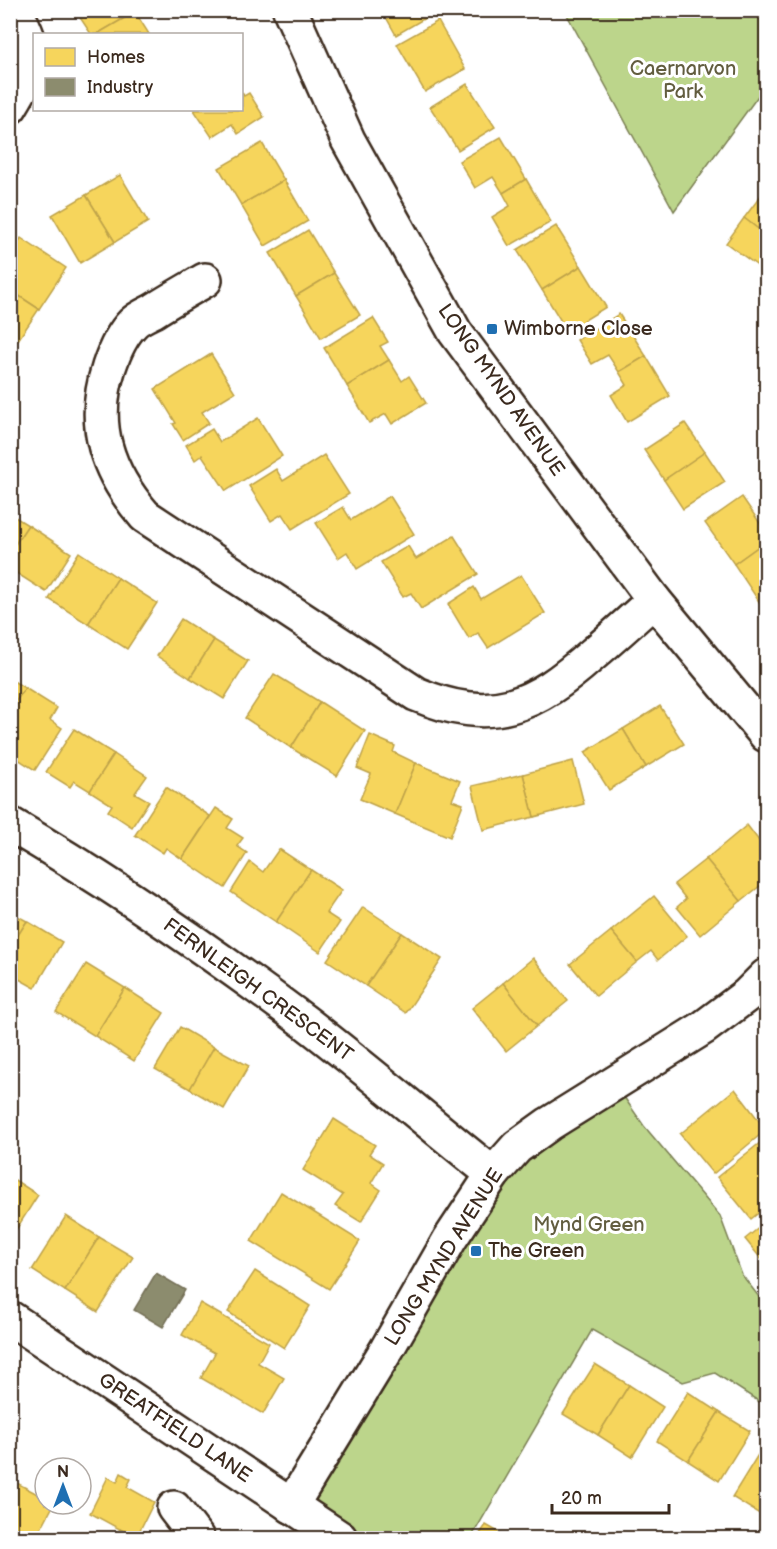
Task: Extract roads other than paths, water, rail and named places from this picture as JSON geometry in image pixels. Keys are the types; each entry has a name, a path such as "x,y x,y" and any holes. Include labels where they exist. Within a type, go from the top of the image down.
{"street":[{"path":"10,107 25,83 32,58 31,43 15,10"},
{"name":"LONG MYND AVENUE","path":"290,10 348,140 455,332 654,600 766,735"},
{"path":"205,280 134,322 112,358 106,378 101,420 104,441 112,469 126,494 145,516 416,694 439,704 463,709 487,710 511,706 534,698 554,687 654,600"},
{"name":"FERNLEIGH CRESCENT","path":"10,824 75,862 228,966 315,1031 493,1174"},
{"name":"LONG MYND AVENUE","path":"291,1506 387,1349 450,1239 493,1174 517,1147 549,1124 703,1028 747,995 766,976"},
{"name":"GREATFIELD LANE","path":"10,1318 340,1539"},
{"path":"174,1508 197,1539"}],"place":[{"name":"Wimborne Close","path":"492,329"},
{"name":"The Green","path":"476,1251"}],"park label":[{"name":"Caernarvon Park","path":"683,80"},
{"name":"Mynd Green","path":"589,1225"}]}
